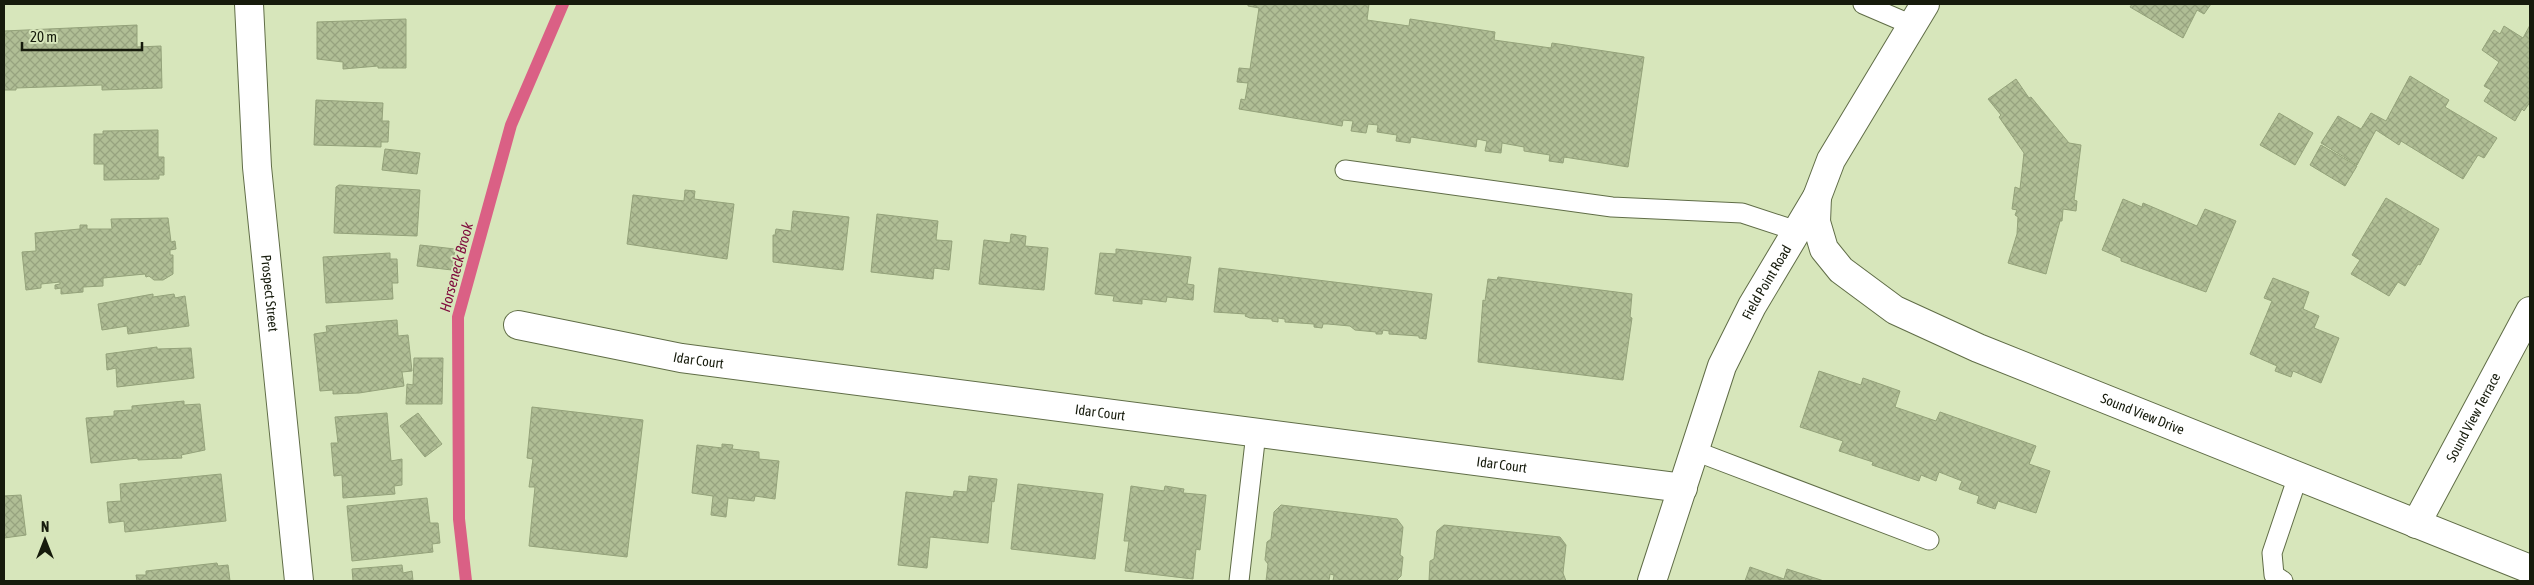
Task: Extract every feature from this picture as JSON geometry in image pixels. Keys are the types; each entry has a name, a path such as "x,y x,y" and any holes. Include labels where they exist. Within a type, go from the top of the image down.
{"street":[{"name":"Prospect Street","path":"249,4 257,167 299,581"},
{"name":"Field Point Road","path":"1652,581 1722,366 1752,306 1817,197 1831,160 1918,14"},
{"name":"Sound View Drive","path":"1817,197 1816,222 1824,249 1840,270 1895,310 1978,348 2530,570"},
{"name":"Sound View Terrace","path":"2416,524 2530,311"},
{"name":"Idar Court","path":"518,325 681,358 1683,488"}],"lane":[{"path":"1863,4 1918,14"},
{"path":"1345,170 1612,207 1742,213 1797,231"},
{"path":"1238,581 1256,433"},
{"path":"1695,451 1929,540"},
{"path":"2283,581 2274,575 2272,553 2298,476"}],"building":[{"path":"1248,4 1369,4 1367,20 1409,26 1410,19 1495,32 1494,40 1551,48 1552,43 1644,57 1628,167 1564,157 1563,163 1549,161 1550,155 1524,151 1524,147 1502,143 1501,153 1485,151 1487,141 1477,139 1476,147 1411,137 1410,143 1396,141 1397,135 1377,132 1378,125 1368,124 1366,133 1351,131 1353,121 1343,120 1342,126 1239,109 1241,99 1245,100 1248,83 1237,82 1239,68 1250,69 1259,8 1248,6"},
{"path":"2132,4 2211,4 2204,14 2197,10 2183,38 2130,7"},
{"path":"406,19 406,68 378,68 378,66 343,69 343,62 317,59 317,22"},
{"path":"137,25 137,47 161,46 162,88 102,90 102,85 4,90 4,31"},
{"path":"2530,25 2530,102 2524,111 2522,109 2515,121 2484,101 2491,90 2484,86 2499,62 2482,50 2494,30 2500,34 2504,26 2523,38"},
{"path":"2410,76 2449,100 2445,107 2497,138 2484,158 2478,155 2463,179 2401,141 2399,145 2376,130 2357,165 2321,143 2338,116 2361,129 2371,113 2386,121"},
{"path":"2016,79 2029,98 2031,97 2069,143 2081,145 2074,200 2077,201 2076,211 2063,209 2062,221 2060,221 2046,274 2008,263 2017,234 2018,217 2015,215 2017,210 2012,209 2015,187 2020,189 2024,153 1999,117 2001,115 1988,99"},
{"path":"316,100 383,103 382,121 389,121 388,142 381,142 381,147 314,145"},
{"path":"2279,113 2313,133 2295,165 2260,145"},
{"path":"158,130 158,157 164,157 164,175 159,175 159,179 104,180 104,164 94,164 94,134 103,134 103,131"},
{"path":"2321,145 2357,166 2345,186 2310,165"},
{"path":"385,149 420,153 417,174 382,170"},
{"path":"339,185 420,190 417,236 334,233 336,187"},
{"path":"685,190 695,191 694,199 734,204 727,259 627,244 633,195 684,201"},
{"path":"2386,198 2439,229 2420,265 2418,264 2405,286 2398,282 2389,296 2351,274 2360,260 2352,255"},
{"path":"2123,199 2142,207 2143,203 2197,226 2205,209 2236,221 2206,292 2121,261 2121,258 2102,250"},
{"path":"793,211 849,217 843,270 773,262 773,235 775,235 776,229 791,231"},
{"path":"877,214 938,221 936,240 952,241 949,270 934,268 933,279 871,272"},
{"path":"168,218 171,242 175,241 176,249 170,250 170,255 173,255 173,274 163,280 154,280 149,276 146,277 145,274 103,278 103,286 83,287 83,292 61,294 61,288 55,289 55,285 60,284 60,282 41,284 41,288 26,290 22,252 36,251 35,233 80,229 80,225 87,225 87,229 112,229 111,219"},
{"path":"1011,234 1026,236 1025,246 1048,248 1044,290 979,284 984,240 1010,243"},
{"path":"420,245 455,249 452,270 417,266"},
{"path":"1116,249 1191,257 1187,284 1194,285 1193,300 1167,297 1166,302 1142,299 1142,304 1113,301 1114,296 1095,294 1100,253 1116,254"},
{"path":"390,253 390,259 397,259 398,283 392,283 393,299 326,303 323,257"},
{"path":"1219,268 1432,294 1426,339 1419,338 1419,336 1389,334 1389,331 1383,330 1382,334 1376,334 1376,332 1355,330 1350,326 1323,324 1322,328 1314,327 1314,324 1285,322 1285,319 1278,318 1278,322 1272,321 1272,319 1250,318 1245,316 1246,314 1214,312"},
{"path":"1498,277 1632,294 1630,317 1632,318 1623,380 1478,362 1483,300 1485,301 1488,279 1497,280"},
{"path":"2273,278 2309,292 2303,309 2319,316 2314,328 2339,338 2321,383 2293,371 2291,377 2275,371 2277,366 2250,354 2272,301 2264,298"},
{"path":"153,294 153,297 174,294 175,298 185,296 189,326 128,334 127,326 102,330 98,304"},
{"path":"397,320 398,336 408,335 412,371 402,372 404,386 359,393 333,394 333,390 320,391 314,334 327,332 326,326"},
{"path":"157,347 157,349 191,348 194,378 117,387 116,368 107,370 106,354"},
{"path":"414,358 443,358 442,404 406,404 407,384 413,385"},
{"path":"1819,371 1861,385 1863,378 1900,391 1895,407 1936,421 1940,412 2036,446 2029,464 2050,471 2036,513 1998,501 1995,509 1977,503 1979,496 1959,489 1962,481 1939,472 1936,481 1921,475 1919,481 1872,465 1873,462 1839,451 1843,441 1800,427"},
{"path":"184,401 184,405 200,404 205,450 181,455 182,458 138,460 138,458 91,463 86,418 114,416 114,411 132,410 132,406"},
{"path":"532,407 643,420 627,557 529,546 535,487 529,487 533,459 527,458"},
{"path":"387,413 391,461 402,459 402,485 394,486 395,494 343,498 342,475 334,476 331,443 338,443 335,417"},
{"path":"418,413 442,444 425,457 400,426"},
{"path":"722,444 733,445 732,449 759,452 759,459 779,461 775,499 755,496 754,501 728,498 726,517 711,515 713,496 692,493 697,445 722,448"},
{"path":"221,474 226,521 125,532 124,521 109,523 107,502 121,501 120,484"},
{"path":"969,476 997,479 994,502 992,501 988,543 930,537 927,568 898,565 906,492 953,497 954,491 967,492"},
{"path":"1018,484 1103,494 1095,559 1011,549"},
{"path":"1131,486 1164,491 1165,486 1184,489 1183,493 1206,495 1200,550 1196,549 1193,579 1125,571 1129,541 1124,541"},
{"path":"21,495 26,535 4,538 4,496"},
{"path":"427,498 430,523 438,523 440,543 432,544 433,552 352,561 347,506"},
{"path":"1281,505 1397,519 1403,527 1400,555 1403,557 1401,576 1396,581 1333,581 1334,575 1330,574 1329,581 1266,581 1268,564 1265,560 1267,542 1271,539 1274,512"},
{"path":"1444,525 1560,537 1566,545 1563,573 1566,581 1429,581 1430,561 1434,559 1437,531"},
{"path":"217,563 218,566 228,565 230,581 137,581 136,575 146,575 146,571"},
{"path":"402,565 403,573 412,571 413,581 353,581 352,569"},
{"path":"1750,567 1784,579 1787,569 1824,581 1745,581"}],"waterway":[{"name":"Horseneck Brook","path":"466,581 459,519 458,317 511,125 563,4"}]}
